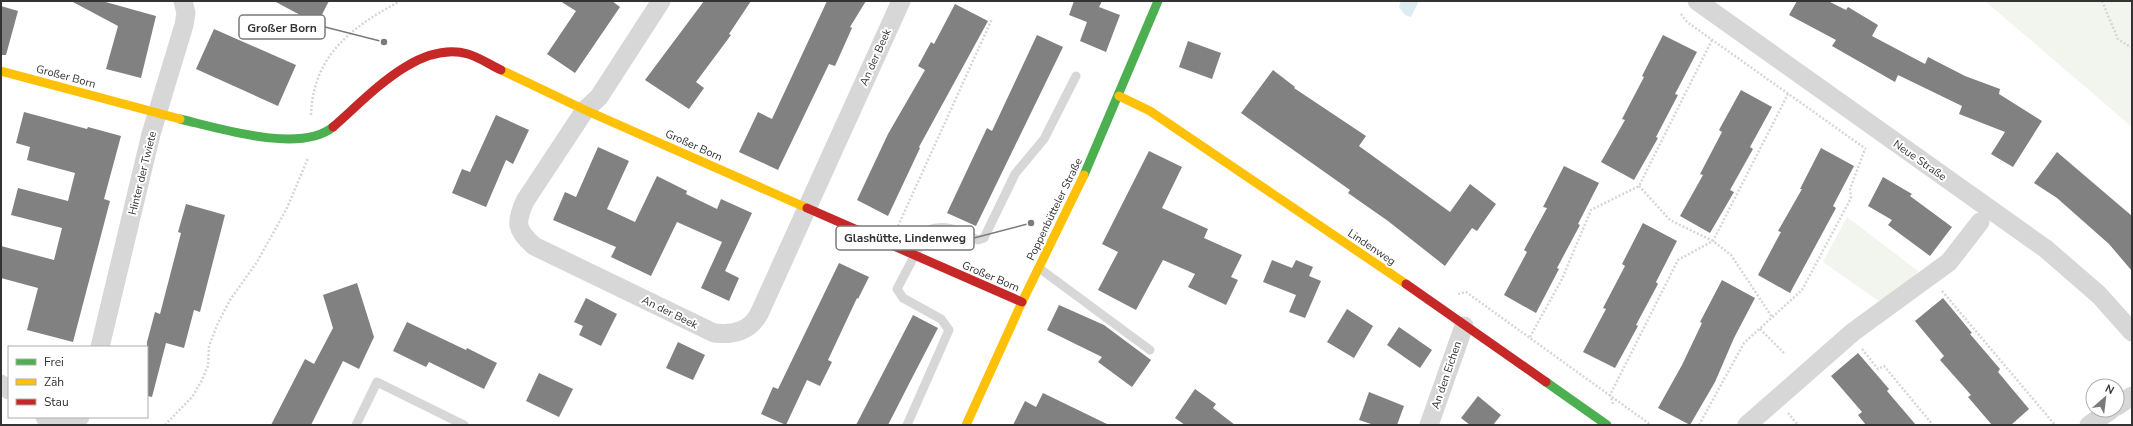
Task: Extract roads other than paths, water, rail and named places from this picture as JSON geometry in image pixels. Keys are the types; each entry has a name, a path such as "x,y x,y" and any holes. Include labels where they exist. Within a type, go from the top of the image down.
{"street":[{"name":"Hinter der Twiete","path":"100,346 157,114 184,25 186,13 183,1"},
{"name":"An der Beek","path":"661,1 599,97 585,110 525,201 518,216 520,231 534,246 714,334 727,334 743,331 751,326 756,319 808,208 901,1"},
{"name":"Poppenbütteler Straße","path":"966,425 1022,302 1090,163 1158,1"},
{"name":"Neue Straße","path":"1697,1 1893,140 1985,216 2046,249 2099,295 2132,332"},
{"name":"Großer Born","path":"1,71 157,114 258,137 290,139 311,136 331,130 399,71 417,59 444,51 468,54 585,110 1022,302"},
{"name":"Lindenweg","path":"1119,96 1150,111 1428,299 1464,326 1603,422"},
{"path":"1747,425 1850,335 1950,262 1985,216"},
{"name":"An den Eichen","path":"1429,425 1464,326"},
{"path":"47,418 58,425"},
{"path":"2089,425 2100,418"}],"lane":[{"path":"907,425 949,330 941,319 903,298 897,289 928,230 939,226 951,229 978,240 984,238 1015,174 1044,139 1076,76"},
{"path":"1039,268 1150,350"},
{"path":"356,425 377,382 464,425"}],"place":[{"name":"Großer Born","path":"384,42"},
{"name":"Glashütte, Lindenweg","path":"1031,223"}]}
